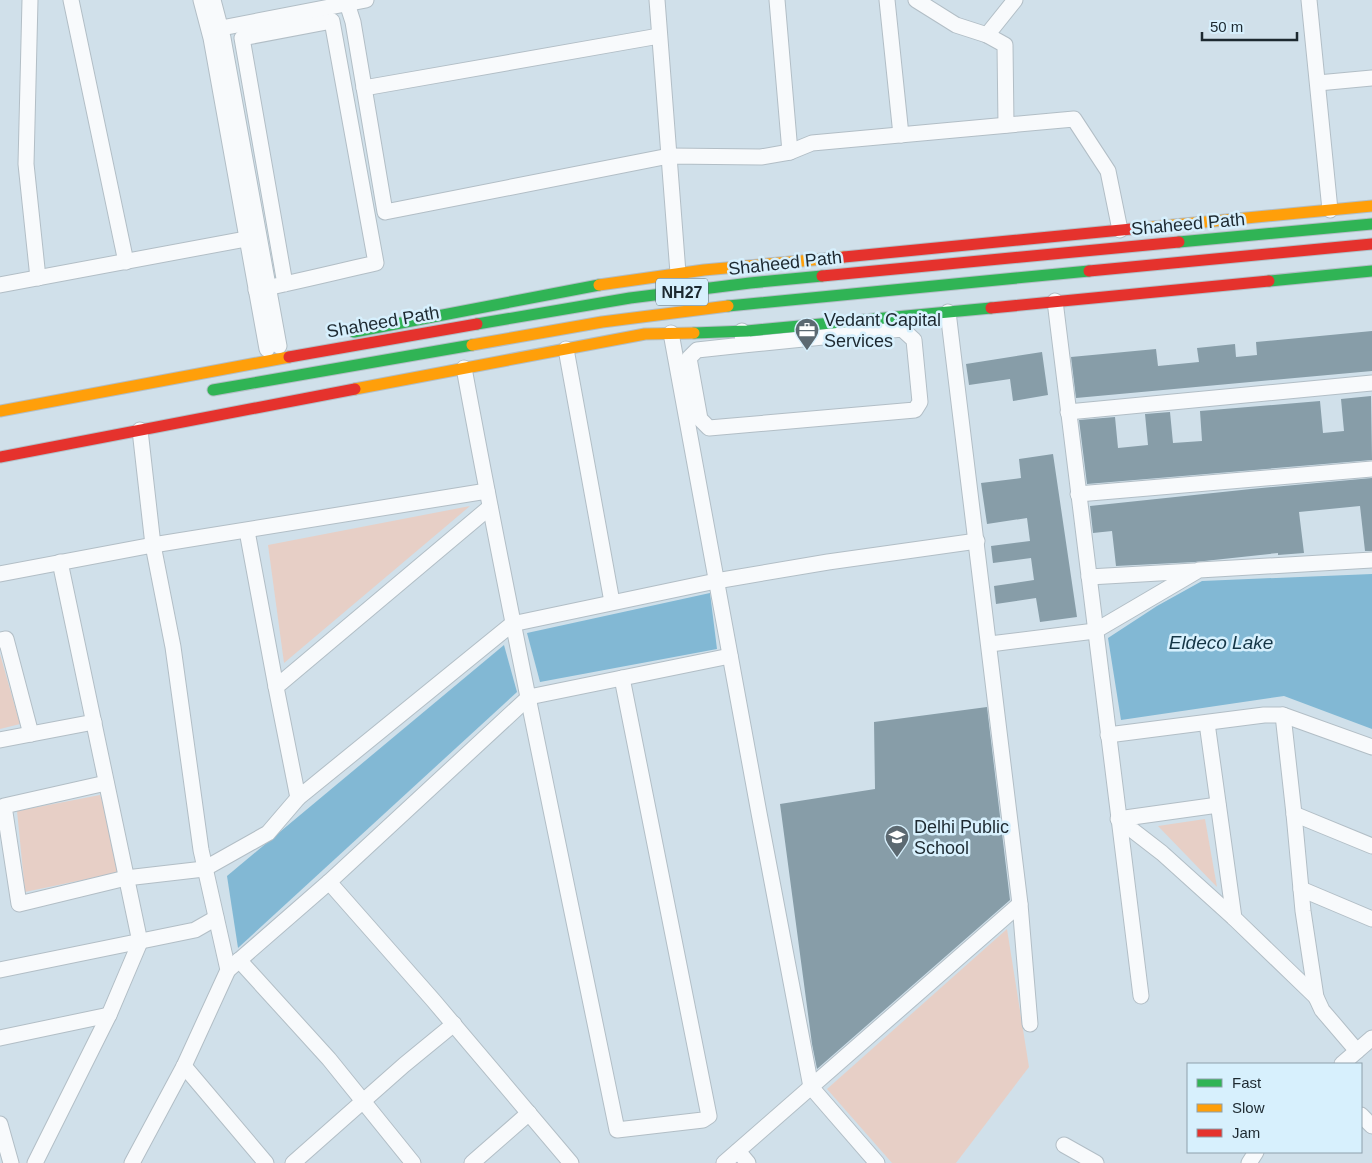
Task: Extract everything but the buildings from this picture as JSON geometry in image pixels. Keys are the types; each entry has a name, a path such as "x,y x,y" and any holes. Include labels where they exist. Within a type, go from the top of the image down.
{"main road":[{"path":"347,333 588,287 714,268 1372,206"},
{"name":"Shaheed Path","path":"0,411 344,347 630,298 750,283 1372,224"},
{"name":"Shaheed Path","path":"205,392 602,322 748,304 1372,244"},
{"path":"838,329 948,312 1372,270"},
{"path":"0,457 645,334 671,333 742,338"},
{"path":"0,400 152,371"}],"street":[{"path":"30,0 26,164 38,278"},
{"path":"71,0 126,262"},
{"path":"201,0 215,29"},
{"path":"213,0 215,29 273,348"},
{"path":"215,29 347,2 366,0"},
{"path":"657,0 678,273"},
{"path":"777,0 790,152"},
{"path":"887,0 901,135"},
{"path":"916,0 956,25 987,35 1005,45 1006,125"},
{"path":"987,35 1015,0"},
{"path":"1309,0 1330,210"},
{"path":"347,2 353,22 385,212 669,156 761,157 790,152 812,143 1074,119 1108,171 1120,230"},
{"path":"262,289 285,284 376,263 332,21 242,38 285,284"},
{"path":"364,88 660,36"},
{"path":"1318,84 1372,78"},
{"path":"0,286 253,238"},
{"path":"1054,301 1141,996"},
{"path":"948,312 990,644 1020,904 1030,1024"},
{"path":"838,329 902,329 914,340 920,402 915,410 709,428 700,419 690,358 697,350 742,338 838,329"},
{"path":"671,333 811,1087 877,1163"},
{"path":"566,349 612,602"},
{"path":"464,368 512,624 529,697 617,1130 703,1120 709,1116 622,678"},
{"path":"1068,412 1372,383"},
{"path":"140,430 153,545 173,647 204,869 216,918 234,965 329,1059 413,1163"},
{"path":"1078,494 1372,469"},
{"path":"0,574 153,545 247,532 487,492"},
{"path":"276,687 490,507"},
{"path":"247,532 298,798"},
{"path":"106,783 4,806 19,904 126,878 204,869 268,833 298,798 512,624 716,581 828,562 977,542"},
{"path":"1089,576 1372,560"},
{"path":"35,1163 109,1015 140,942 60,562"},
{"path":"990,644 1095,630 1199,570"},
{"path":"0,640 6,639 32,734"},
{"path":"132,1163 184,1066 234,965 329,882 529,697 730,656"},
{"path":"1108,735 1264,715 1283,715 1372,747"},
{"path":"1283,715 1301,888 1316,997 1322,1010 1357,1051"},
{"path":"0,740 94,722"},
{"path":"1207,723 1234,918"},
{"path":"1118,819 1218,805"},
{"path":"1294,814 1372,846"},
{"path":"1118,819 1162,853 1234,918 1316,997"},
{"path":"329,882 454,1024 571,1163"},
{"path":"1301,888 1372,919"},
{"path":"724,1163 1020,904"},
{"path":"0,970 195,930 216,918"},
{"path":"0,1038 109,1015"},
{"path":"293,1163 454,1024"},
{"path":"1343,1063 1372,1038"},
{"path":"184,1066 266,1163"},
{"path":"472,1163 529,1113"},
{"path":"1362,1116 1372,1126"},
{"path":"0,1124 11,1163"},
{"path":"1064,1145 1096,1163"},
{"path":"738,1151 748,1163"}],"shaded area":[{"path":"470,506 284,663 268,545"},
{"path":"0,654 20,724 0,729"},
{"path":"100,795 125,871 25,892 17,811"},
{"path":"1205,819 1217,887 1158,826"},
{"path":"1007,929 1029,1067 956,1163 892,1163 827,1089"}],"water":[{"name":"Eldeco Lake","path":"1372,574 1372,729 1284,696 1121,720 1108,638 1157,606 1202,581"},
{"path":"710,593 717,649 540,682 527,633"},
{"path":"504,645 517,692 238,948 227,876"}],"traffic: fast":[{"path":"1179,242 1372,224"},
{"path":"728,306 1089,271"},
{"path":"1269,281 1372,271"},
{"path":"477,324 630,298 822,276"},
{"path":"354,332 599,285"},
{"path":"694,333 747,331 991,308"},
{"path":"213,390 472,345"}],"traffic: slow":[{"path":"1142,228 1372,206"},
{"path":"599,285 704,270 844,257"},
{"path":"472,345 602,322 728,306"},
{"path":"355,389 645,334 694,333"},
{"path":"0,411 289,357"}],"traffic: jam":[{"path":"844,257 1142,228"},
{"path":"822,276 1179,242"},
{"path":"1089,271 1372,244"},
{"path":"991,308 1269,281"},
{"path":"289,357 477,324"},
{"path":"0,457 355,389"}],"place":[{"name":"Vedant Capital Services","path":"807,351"},
{"name":"Delhi Public School","path":"897,858"}]}
